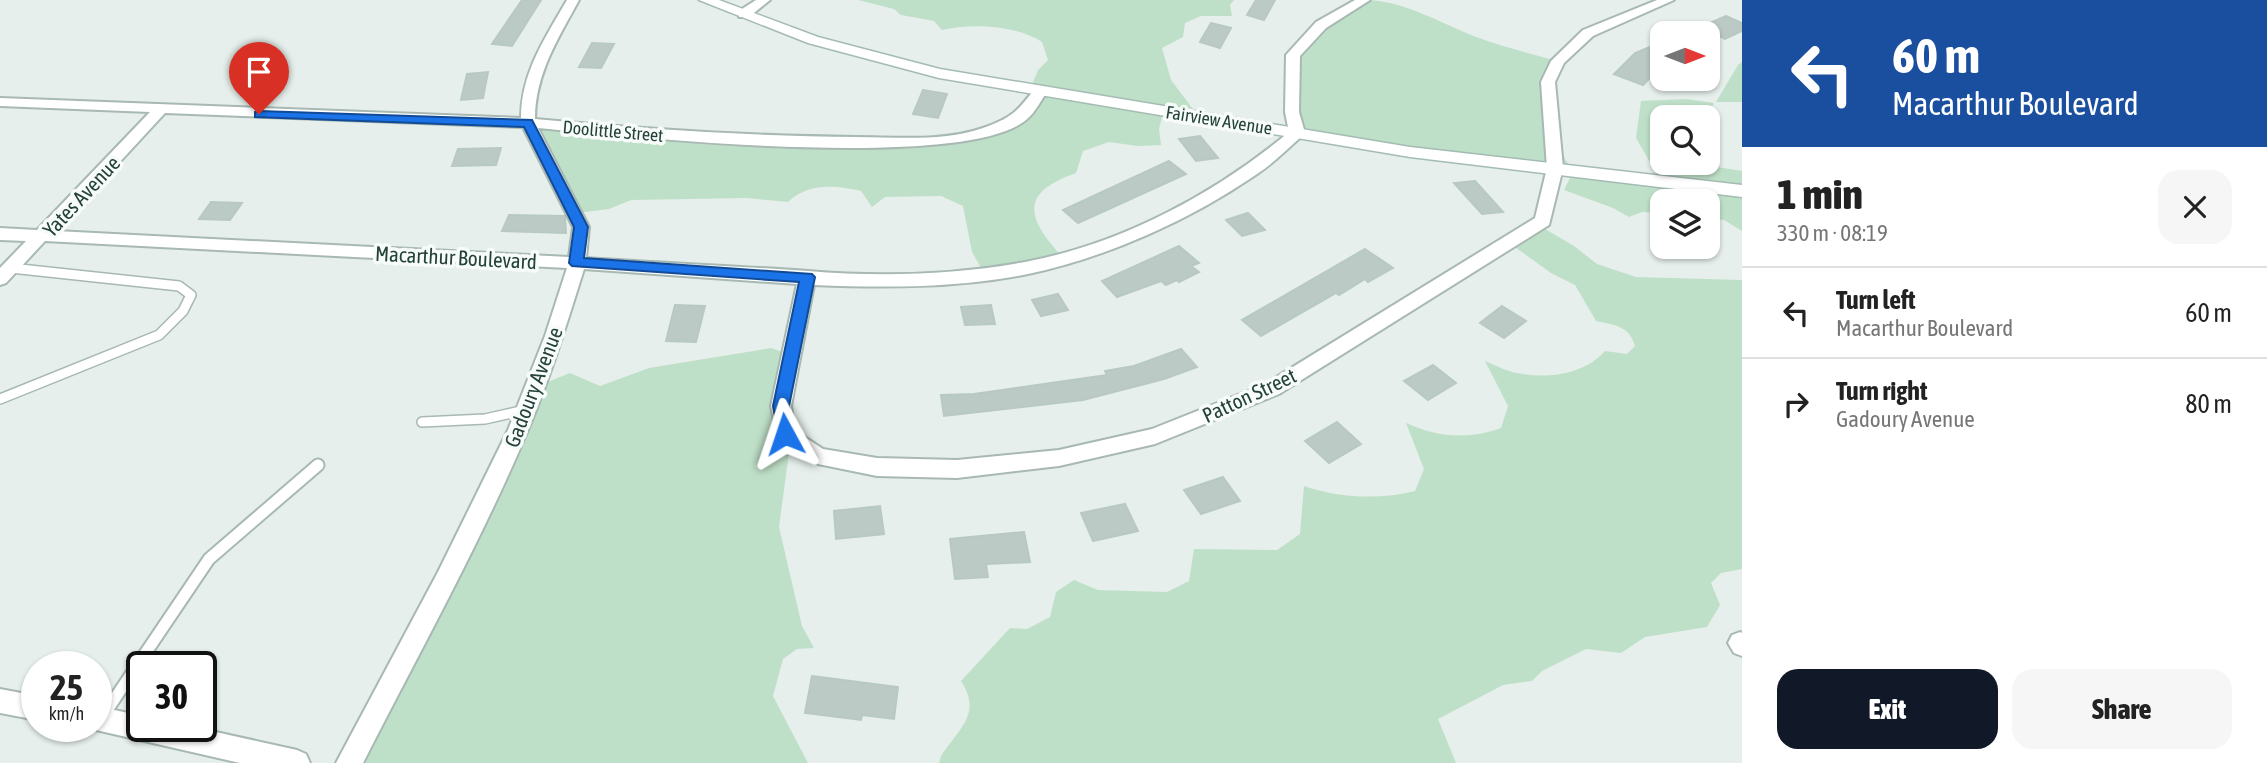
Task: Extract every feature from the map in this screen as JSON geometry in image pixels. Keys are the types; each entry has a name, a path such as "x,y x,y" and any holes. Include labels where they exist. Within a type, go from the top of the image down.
{"main road":[{"name":"Fairview Avenue","path":"706,0 813,40 939,73 1297,133 1502,164 1742,191"}],"street":[{"path":"528,123 528,96 537,68 573,0"},
{"path":"744,14 764,0"},
{"path":"1297,133 1292,112 1293,55 1321,25 1364,0"},
{"name":"Patton Street","path":"807,277 781,406 785,434 818,456 865,465 957,469 1059,458 1155,436 1272,389 1544,221 1555,168 1548,82 1558,61 1588,33 1668,0"},
{"name":"Doolittle Street","path":"0,102 528,123 660,135 783,141 932,142 985,133 1021,117 1041,90"},
{"name":"Yates Avenue","path":"6,274 160,110"},
{"name":"Gadoury Avenue","path":"349,763 446,579 526,410 554,336 577,263 581,227 528,123"},
{"name":"Macarthur Boulevard","path":"0,234 807,277 904,279 999,273 1070,256 1149,227 1247,174 1297,133"},
{"path":"0,701 21,705"},
{"path":"112,722 297,763"}],"lane":[{"path":"0,399 155,337 185,312 191,295 179,286 137,280 6,274"},
{"path":"422,422 485,419 526,410"},
{"path":"112,700 209,559 318,465"}],"green space":[{"path":"858,0 1234,0 1230,5 1232,16 1201,16 1185,23 1183,37 1162,48 1171,80 1196,113 1163,113 1159,129 1161,145 1138,146 1109,142 1083,151 1076,173 1057,181 1037,199 1034,209 1036,220 1063,258 984,273 972,252 963,206 941,196 885,197 872,207 861,191 822,187 804,191 788,202 746,198 631,200 609,209 577,213 534,125 918,143 988,133 1040,92 1031,87 1038,70 1048,60 1042,42 1031,36 993,27 942,30 934,21 901,15 894,9"},
{"path":"1363,0 1403,6 1487,41 1557,61 1550,76 1559,149 1573,172 1661,181 1658,175 1720,175 1720,167 1742,171 1742,231 1720,220 1720,189 1650,189 1650,212 1642,212 1629,217 1613,208 1564,190 1572,174 1300,133 1296,79 1302,55 1320,32"},
{"path":"1742,62 1742,102 1716,102 1738,65"},
{"path":"1687,99 1714,103 1650,105 1650,162 1636,138 1641,101"},
{"path":"1540,226 1574,246 1597,264 1636,277 1742,280 1742,569 1721,573 1711,583 1720,605 1707,627 1645,637 1621,653 1586,649 1542,671 1532,681 1503,685 1438,719 1456,763 939,763 969,712 967,693 961,681 1010,628 1027,629 1050,617 1056,592 1074,580 1098,590 1167,592 1189,581 1194,549 1277,550 1300,534 1304,486 1359,496 1388,496 1415,491 1424,469 1406,423 1417,428 1453,435 1477,434 1501,428 1508,406 1485,361 1516,373 1552,375 1576,370 1605,351 1627,354 1635,346 1625,330 1596,321 1575,285 1551,273 1512,245"},
{"path":"771,348 792,355 782,405 791,437 779,527 802,626 814,648 797,649 783,659 773,696 808,763 352,763 533,388 570,373 600,386 649,368"}],"building":[{"path":"522,0 541,0 512,46 492,44"},
{"path":"1256,0 1275,0 1264,20 1247,15"},
{"path":"1726,16 1742,23 1742,31 1725,39 1720,37 1720,21 1714,21"},
{"path":"1211,23 1231,28 1220,48 1200,42"},
{"path":"592,43 614,44 601,68 579,67"},
{"path":"1650,47 1650,78 1643,85 1614,74 1635,53"},
{"path":"488,72 483,98 461,100 467,74"},
{"path":"923,90 947,94 938,118 913,114"},
{"path":"1200,136 1218,158 1196,161 1179,139"},
{"path":"501,148 496,165 452,166 458,149"},
{"path":"1169,161 1186,174 1078,223 1063,210"},
{"path":"1475,181 1503,212 1482,214 1454,183"},
{"path":"211,202 242,203 230,220 199,219"},
{"path":"1248,213 1265,230 1242,236 1226,220"},
{"path":"509,215 565,216 566,233 502,231"},
{"path":"1179,246 1199,263 1191,266 1199,272 1179,282 1177,280 1166,285 1161,281 1117,297 1102,281"},
{"path":"1365,249 1393,268 1368,282 1365,279 1339,295 1336,293 1261,336 1242,320"},
{"path":"1058,294 1068,310 1041,316 1032,300"},
{"path":"675,305 705,306 696,342 666,341"},
{"path":"991,305 995,324 965,325 961,307"},
{"path":"1502,306 1526,321 1504,338 1480,323"},
{"path":"1181,349 1197,367 1164,379 1083,400 944,416 941,395 974,394 1107,375 1105,371 1134,366"},
{"path":"1433,365 1456,383 1428,400 1404,381"},
{"path":"1337,422 1361,444 1329,463 1305,441"},
{"path":"1223,477 1240,501 1201,514 1184,490"},
{"path":"1125,504 1138,531 1093,541 1081,513"},
{"path":"880,506 884,534 836,539 834,511"},
{"path":"1024,532 1030,562 986,564 988,577 955,579 950,539"},
{"path":"812,676 898,687 894,719 862,715 861,720 805,713"}],"route":[{"path":"259,114 528,123 581,227 577,263 807,277 781,406 785,434"}]}
